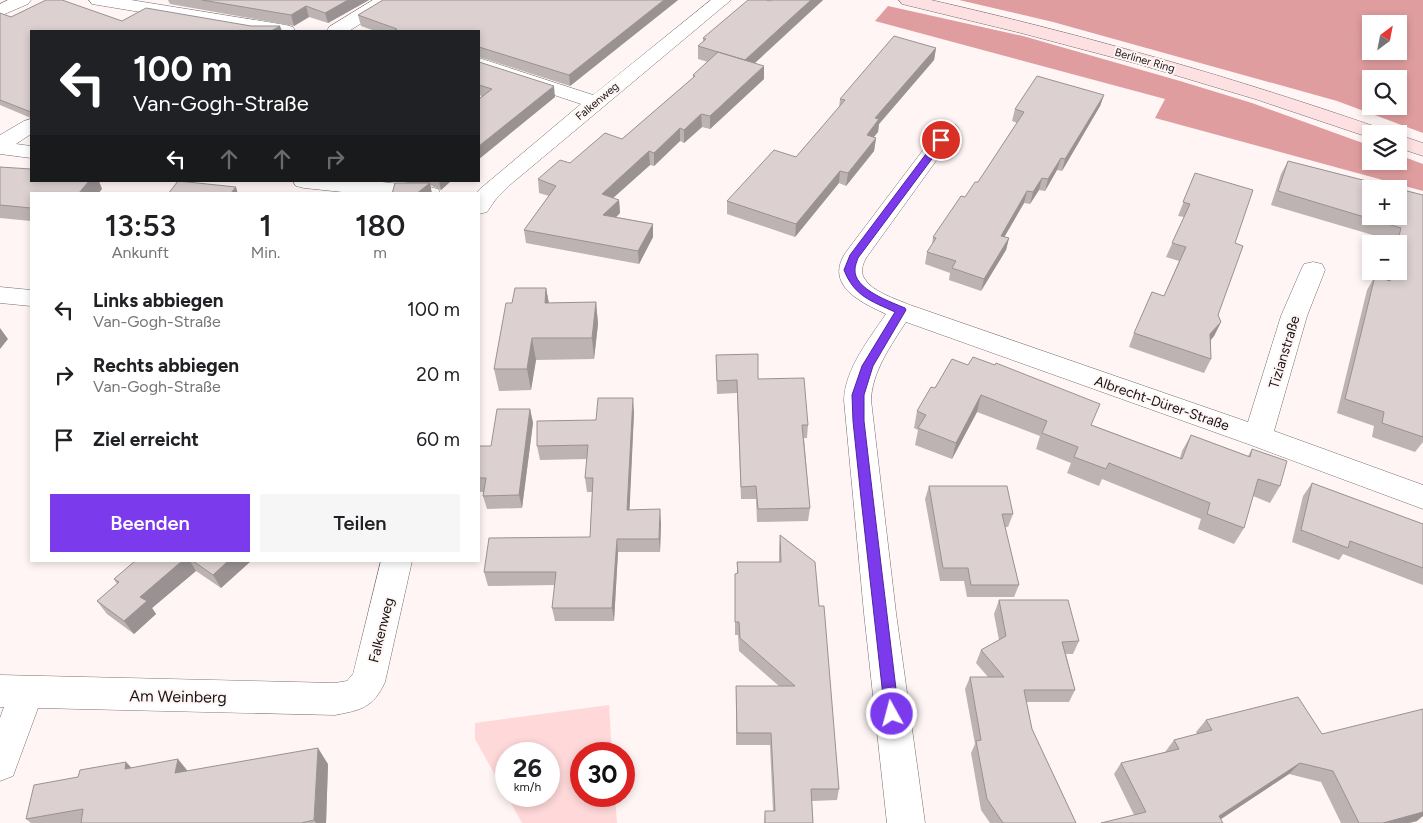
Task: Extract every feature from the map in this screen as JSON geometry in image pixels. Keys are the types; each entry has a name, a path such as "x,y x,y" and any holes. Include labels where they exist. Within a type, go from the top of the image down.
{"main road":[{"name":"Berliner Ring","path":"908,0 1026,28 1161,65 1284,101 1362,128"},
{"path":"1407,144 1423,150"}],"street":[{"path":"0,10 22,0"},
{"path":"98,0 280,30"},
{"path":"338,30 386,0"},
{"name":"Falkenweg","path":"480,203 595,102 722,0"},
{"path":"200,30 217,20"},
{"path":"480,64 595,102"},
{"path":"0,144 30,126"},
{"name":"Albrecht-Dürer-Straße","path":"949,129 854,257 849,270 854,282 869,296 901,310 1423,496"},
{"path":"0,148 30,152"},
{"path":"314,182 411,192"},
{"name":"Tizianstraße","path":"1258,436 1294,316 1314,270"},
{"path":"0,295 30,298"},
{"path":"901,310 868,366 858,395 859,421 880,613 906,823"},
{"name":"Falkenweg","path":"356,695 368,682 397,562"},
{"path":"0,764 14,692"},
{"name":"Am Weinberg","path":"14,692 335,699 356,695"}],"shaded area":[{"path":"959,0 1423,0 1423,133 1407,127 1407,125 1402,125 1375,115 1407,115 1407,70 1362,70 1362,110 1337,101 1053,22"},
{"path":"888,6 1023,36 1252,103 1362,143 1362,170 1407,170 1407,158 1423,164 1423,191 1407,187 1407,180 1383,180 1155,118 1165,99 875,21"},
{"path":"609,705 611,742 570,742 570,807 616,807 617,823 522,823 513,807 560,807 560,742 495,742 495,775 475,739 475,723"}],"building":[{"path":"46,0 62,0 122,21 146,8 251,26 280,26 273,30 30,30 30,112 0,100 0,13 11,17"},
{"path":"202,0 348,0 325,13 306,6 291,15"},
{"path":"383,0 664,0 569,75 480,47 480,30 396,30 397,29 358,15"},
{"path":"748,0 811,0 745,60 698,46 706,39 703,38"},
{"path":"894,36 936,48 875,118 879,119 867,135 876,138 848,173 840,171 796,224 727,201 774,150 796,157 845,100 840,99"},
{"path":"718,52 764,66 710,116 701,114 684,130 680,128 654,153 649,151 602,194 619,200 603,215 653,224 638,251 524,230 556,186 538,179 560,160 570,163 605,133 622,139 695,76 693,75"},
{"path":"480,62 554,86 480,145 480,98 492,89 480,85"},
{"path":"1037,76 1104,95 1065,159 1061,158 1048,179 1042,178 1033,192 1027,191 1001,236 1009,238 984,279 952,268 956,261 927,252 936,238 933,237 961,196 965,197 975,182 978,182 1024,112 1015,109"},
{"path":"1288,161 1363,180 1362,216 1278,191"},
{"path":"0,167 30,169 30,182 88,182 80,192 30,192 30,208 0,205"},
{"path":"1195,173 1253,190 1235,243 1243,246 1218,315 1221,322 1210,334 1211,359 1134,333 1152,292 1164,296 1186,247 1172,243 1190,204 1183,202"},
{"path":"177,182 236,187 232,192 170,192"},
{"path":"395,183 430,183 419,192 393,192"},
{"path":"1407,191 1423,195 1423,437 1382,423 1384,412 1345,399 1374,280 1407,280 1407,235 1399,235 1401,228 1391,225 1407,225"},
{"path":"515,288 546,288 545,303 596,302 592,338 532,338 527,369 494,369 506,303 512,303"},
{"path":"758,354 758,379 804,378 808,425 802,425 810,508 758,509 756,486 741,487 737,380 717,381 716,355"},
{"path":"973,357 995,365 996,363 1100,404 1091,425 1182,459 1191,435 1250,457 1252,449 1287,461 1280,486 1258,479 1244,528 1207,514 1210,503 1109,463 1106,469 1074,457 1078,447 1042,433 1047,421 981,395 956,443 918,428 926,415 917,411 931,387 935,388 952,359 968,365"},
{"path":"598,398 633,398 627,510 660,509 659,539 617,539 612,608 552,608 556,572 484,572 489,538 590,537 593,478 585,478 588,445 537,446 537,421 596,420"},
{"path":"497,409 530,409 519,495 483,496 486,478 480,478 480,446 491,446"},
{"path":"1312,483 1423,524 1423,568 1350,541 1348,548 1301,530"},
{"path":"929,486 1007,486 1013,514 1002,514 1019,585 971,585 968,568 943,568"},
{"path":"780,535 815,562 819,606 824,606 839,789 811,789 813,823 765,823 765,811 775,811 771,733 737,733 736,686 795,686 740,638 739,622 735,622 735,574 738,573 737,562 781,562"},
{"path":"134,562 181,562 140,597 147,601 124,621 97,601 119,582 114,579"},
{"path":"194,562 227,562 213,575"},
{"path":"999,600 1068,600 1079,641 1062,642 1075,690 1024,690 1032,729 1076,823 1003,823 987,799 976,741 981,740 970,677 1004,677 981,650 1006,636"},
{"path":"1298,697 1322,734 1423,709 1423,812 1383,823 1359,823 1333,771 1300,763 1219,816 1223,823 1101,823 1146,812 1121,763 1179,749 1174,740 1212,730 1206,720"},
{"path":"318,748 314,820 301,823 81,823 83,809 26,819 34,785 78,777 80,770 126,762 125,769 178,759 175,773"}],"route":[{"path":"892,714 867,498 858,395 868,366 882,339 901,310 869,296 854,282 849,270 854,257 941,140"}]}
